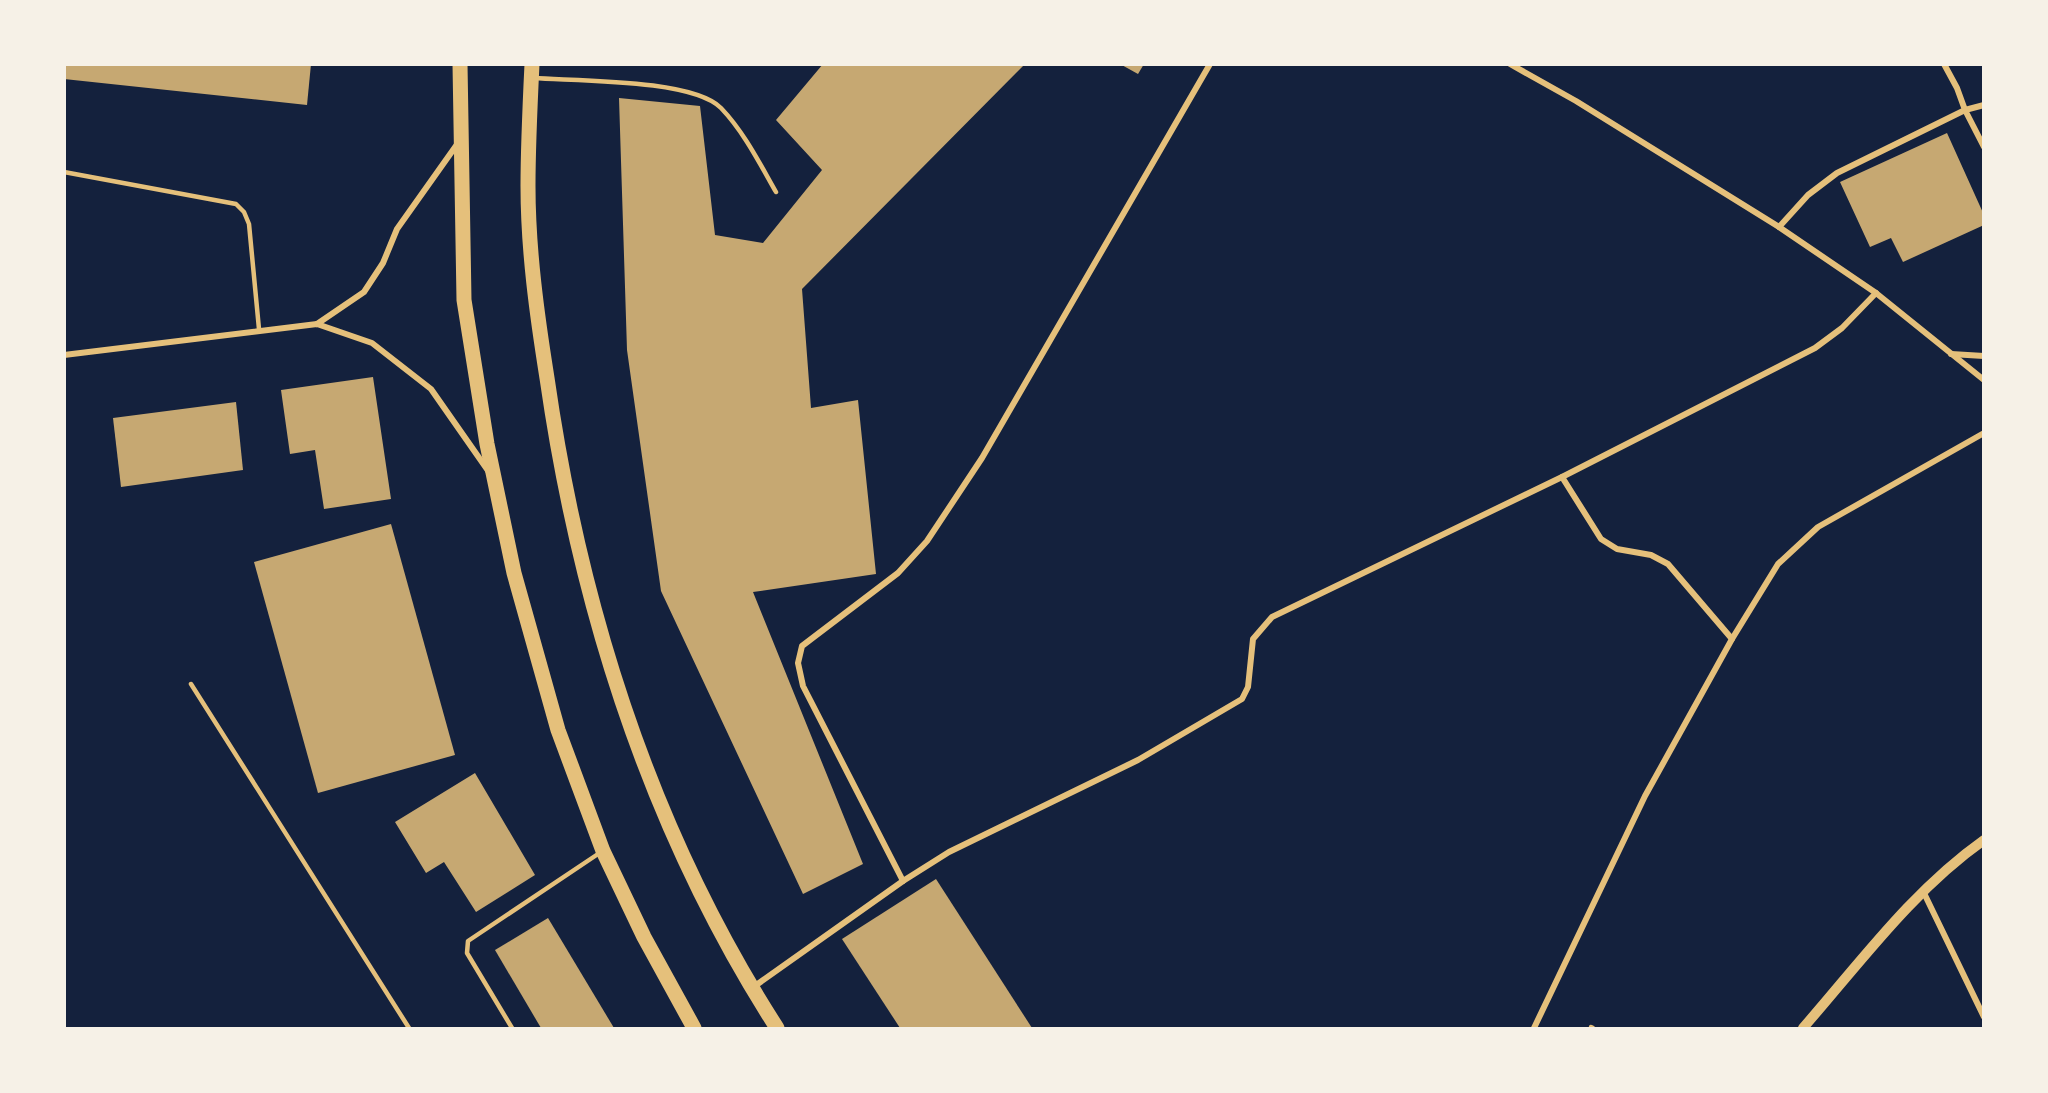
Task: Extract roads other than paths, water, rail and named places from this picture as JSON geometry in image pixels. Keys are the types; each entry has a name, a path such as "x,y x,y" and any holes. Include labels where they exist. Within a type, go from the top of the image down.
{"main road":[{"path":"460,64 464,300 495,482 514,573 549,696 603,851 644,937 694,1029"},
{"path":"532,71 528,188 536,302 554,427 580,556 625,716 664,816 704,899 777,1029"}],"street":[{"path":"903,881 802,686 798,663 802,646 898,573 927,541 988,448 1210,64"},
{"path":"1510,64 1576,100 1779,227 1876,293 1983,380"},
{"path":"1944,64 1983,147"},
{"path":"1779,227 1808,195 1838,173 1965,110 1983,105"},
{"path":"317,324 364,291 383,263 397,230 460,139"},
{"path":"752,988 903,881 950,852 1138,760 1242,699 1248,687 1253,639 1272,617 1562,477 1815,348 1842,328 1876,293"},
{"path":"64,355 259,329 317,324 372,343 431,389 495,482"},
{"path":"1951,354 1983,356"},
{"path":"1533,1029 1645,796 1732,639 1778,564 1818,527 1983,433"},
{"path":"1562,477 1601,539 1617,549 1651,555 1668,564 1732,639"},
{"path":"1803,1029 1922,891 1951,863 1983,840"},
{"path":"1922,891 1983,1017"}],"lane":[{"path":"532,71 698,93 720,107 748,144 776,192"},
{"path":"64,172 236,204 244,212 249,224 259,329"},
{"path":"191,684 409,1029"},
{"path":"512,1029 467,953 468,941 603,851"}]}
